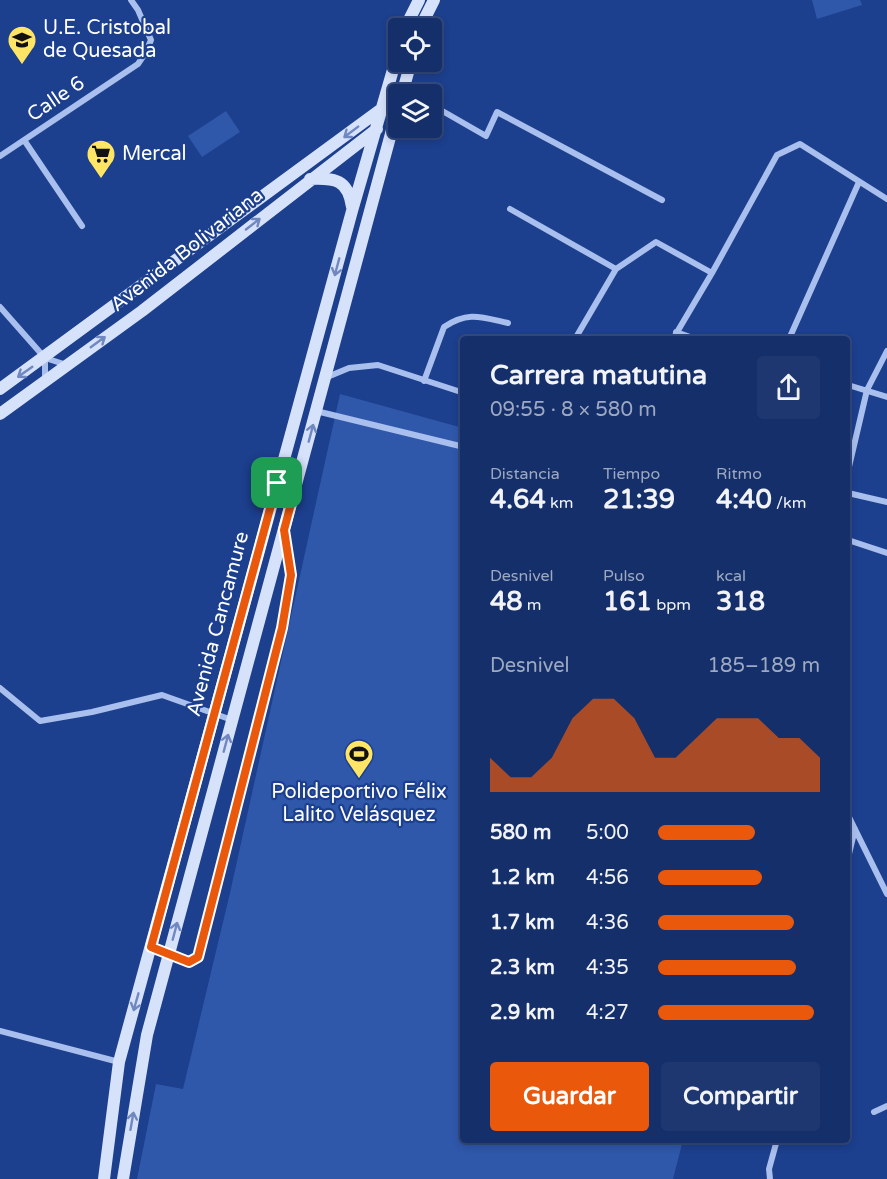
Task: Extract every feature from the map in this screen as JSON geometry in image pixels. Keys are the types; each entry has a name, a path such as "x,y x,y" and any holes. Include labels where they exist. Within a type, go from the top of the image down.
{"main road":[{"path":"407,18 411,0"},
{"path":"410,18 419,0"},
{"path":"425,18 434,0"},
{"name":"Avenida Cancamure","path":"104,1179 119,1062 392,72"},
{"name":"Avenida Bolivariana","path":"0,389 388,105"},
{"name":"Avenida Bolivariana","path":"0,414 142,311 388,118"},
{"name":"Avenida Cancamure","path":"123,1179 147,1035 390,138"},
{"path":"310,179 325,178 340,182 347,189 352,211"}],"street":[{"name":"Calle 6","path":"0,156 138,64 151,39 131,0"},
{"path":"442,111 486,136 497,112 662,200"},
{"path":"24,140 82,226"},
{"path":"674,336 777,155 800,144 887,199"},
{"path":"790,336 860,182"},
{"path":"510,209 616,269"},
{"path":"577,336 616,269 656,242 712,273"},
{"path":"0,307 45,358 67,365"},
{"path":"424,381 444,327 464,317 474,315 508,323"},
{"path":"676,332 687,336"},
{"path":"850,462 867,390 887,351"},
{"path":"45,358 45,381"},
{"path":"325,378 349,368 378,365 460,392"},
{"path":"850,386 887,397"},
{"path":"316,411 460,446"},
{"path":"277,483 295,489"},
{"path":"850,493 887,502"},
{"path":"151,947 189,962 198,957 282,628 291,575 284,530"},
{"path":"850,541 887,553"},
{"path":"0,688 40,721 92,712 162,695 232,720"},
{"path":"850,819 887,894"},
{"path":"850,849 855,828"},
{"path":"0,1031 119,1062"},
{"path":"874,1112 887,1106"},
{"path":"770,1179 769,1169 776,1143"},
{"path":"108,1148 127,1152"}],"shaded area":[{"path":"812,0 860,0 862,5 817,19"},
{"path":"226,111 240,132 202,157 188,136"},
{"name":"Polideportivo Félix Lalito Velásquez","path":"340,394 460,427 460,1143 682,1143 673,1179 137,1179 156,1084 183,1089 230,893"}],"place":[{"name":"U.E. Cristobal de Quesada","path":"22,66"},
{"name":"Mercal","path":"101,180"},
{"name":"Polideportivo Félix Lalito Velásquez","path":"359,780"}],"route":[{"path":"277,483 295,489 284,530 291,575 282,628 198,957 189,962 151,947 277,483"}]}
